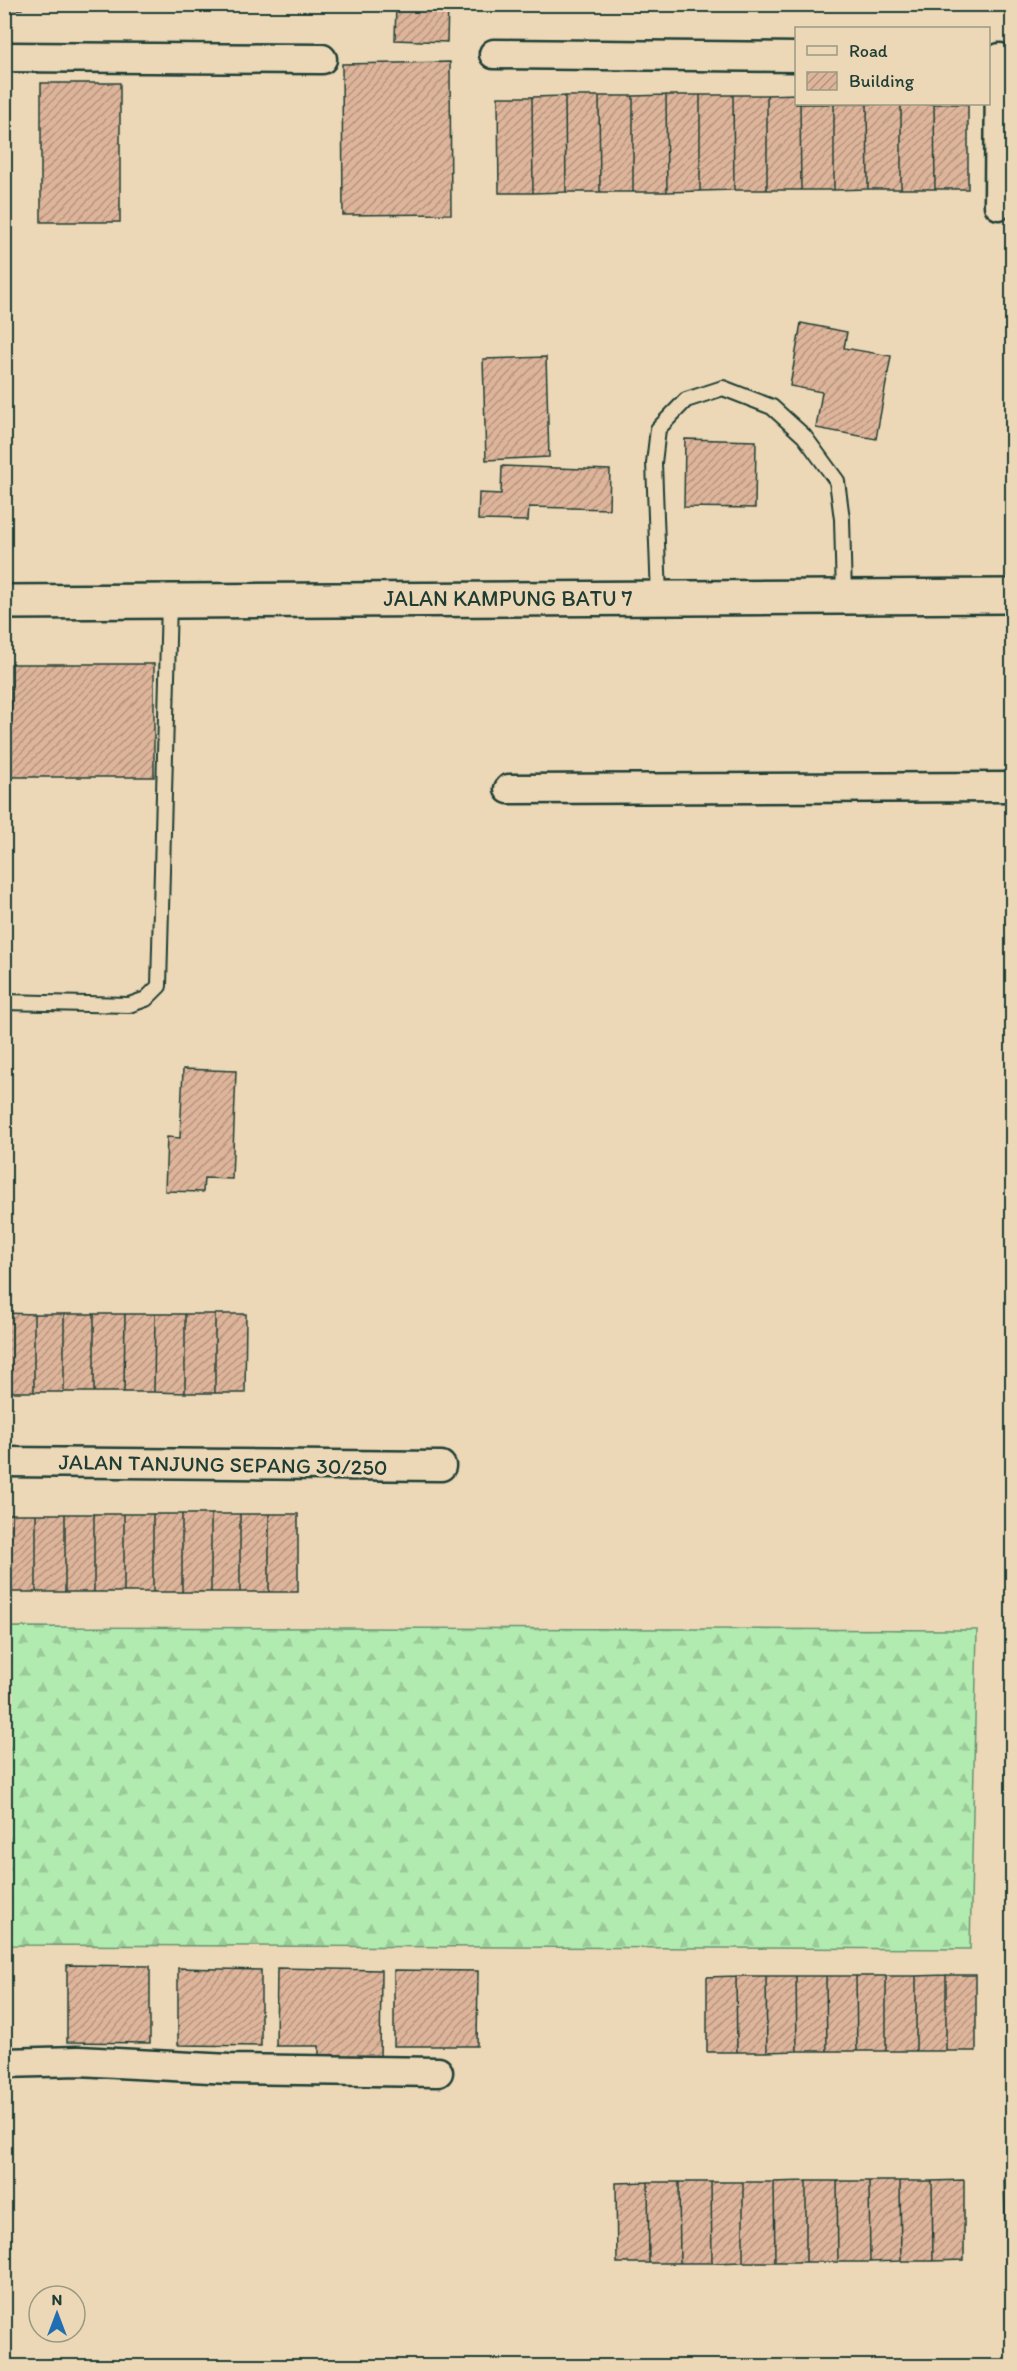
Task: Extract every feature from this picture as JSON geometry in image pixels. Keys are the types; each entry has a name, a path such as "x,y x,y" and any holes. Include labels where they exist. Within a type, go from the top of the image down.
{"street":[{"path":"494,54 795,57"},
{"path":"4,57 322,59"},
{"path":"999,205 1000,58"},
{"name":"JALAN KAMPUNG BATU 7","path":"4,602 1012,596"},
{"path":"509,789 1012,788"},
{"name":"JALAN TANJUNG SEPANG 30/250","path":"4,1462 441,1466"},
{"path":"4,2063 79,2061 229,2069 438,2072"}],"lane":[{"path":"660,597 654,463 658,429 686,400 723,388 772,407 804,436 837,481 842,519 844,596"},
{"path":"4,1002 129,1005 146,999 159,986 169,601"}],"green space":[{"path":"5,1627 977,1630 970,1949 5,1945"}],"building":[{"path":"4,4 22,4 22,9 4,10"},
{"path":"396,4 448,4 447,42 395,40"},
{"path":"450,62 451,214 343,215 342,64"},
{"path":"41,83 120,83 120,222 41,222"},
{"path":"795,94 795,105 800,105 801,190 767,190 767,95"},
{"path":"666,95 667,192 633,192 633,96"},
{"path":"666,95 700,95 700,191 667,192"},
{"path":"700,95 733,95 734,190 700,191"},
{"path":"733,95 767,95 767,190 734,190"},
{"path":"565,96 566,192 533,193 532,97"},
{"path":"565,96 599,96 600,192 566,192"},
{"path":"599,96 633,96 633,192 600,192"},
{"path":"498,97 532,97 533,193 499,193"},
{"path":"800,105 834,105 834,190 801,190"},
{"path":"834,105 867,105 868,189 834,190"},
{"path":"867,105 901,105 901,189 868,189"},
{"path":"901,105 934,105 935,189 901,189"},
{"path":"934,105 968,105 968,189 935,189"},
{"path":"801,323 847,332 844,348 891,356 876,439 816,428 822,392 790,386"},
{"path":"546,357 549,457 486,460 483,359"},
{"path":"685,439 756,441 755,508 684,507"},
{"path":"502,466 610,470 609,509 529,507 528,521 478,520 479,493 501,494"},
{"path":"11,664 154,664 154,777 11,777"},
{"path":"183,1069 236,1071 232,1179 204,1178 203,1192 165,1191 167,1137 180,1138"},
{"path":"4,1313 34,1314 34,1392 4,1392"},
{"path":"34,1314 64,1314 64,1392 34,1392"},
{"path":"64,1314 94,1314 94,1392 64,1392"},
{"path":"94,1314 125,1314 124,1392 94,1392"},
{"path":"125,1314 155,1314 154,1392 124,1392"},
{"path":"155,1314 185,1314 185,1393 154,1392"},
{"path":"185,1314 215,1314 215,1393 185,1393"},
{"path":"215,1314 246,1314 245,1393 215,1393"},
{"path":"4,1514 7,1514 7,1592 4,1592"},
{"path":"7,1514 36,1514 36,1592 7,1592"},
{"path":"36,1514 65,1514 65,1592 36,1592"},
{"path":"65,1514 94,1514 94,1592 65,1592"},
{"path":"94,1514 124,1514 124,1592 94,1592"},
{"path":"124,1514 153,1514 153,1592 124,1592"},
{"path":"153,1514 182,1514 182,1592 153,1592"},
{"path":"182,1514 211,1514 211,1592 182,1592"},
{"path":"211,1514 240,1514 240,1592 211,1592"},
{"path":"240,1514 269,1514 269,1592 240,1592"},
{"path":"269,1514 298,1514 298,1592 269,1592"},
{"path":"67,1965 150,1966 150,2043 67,2042"},
{"path":"178,1968 261,1970 261,2046 178,2045"},
{"path":"277,1968 381,1970 380,2064 319,2063 319,2046 276,2046"},
{"path":"394,1970 478,1971 477,2046 394,2046"},
{"path":"946,1975 946,2051 916,2051 916,1976"},
{"path":"946,1975 976,1975 976,2051 946,2051"},
{"path":"736,1976 737,2052 707,2052 707,1977"},
{"path":"736,1976 766,1976 767,2052 737,2052"},
{"path":"766,1976 796,1976 797,2051 767,2052"},
{"path":"796,1976 826,1976 827,2051 797,2051"},
{"path":"826,1976 856,1976 857,2051 827,2051"},
{"path":"856,1976 886,1976 886,2051 857,2051"},
{"path":"886,1976 916,1976 916,2051 886,2051"},
{"path":"1004,2178 1012,2178 1012,2260 1006,2260"},
{"path":"964,2180 964,2260 933,2261 932,2181"},
{"path":"806,2181 806,2262 775,2262 774,2182"},
{"path":"806,2181 837,2181 838,2262 806,2262"},
{"path":"837,2181 869,2181 870,2262 838,2262"},
{"path":"869,2181 900,2181 901,2261 870,2262"},
{"path":"900,2181 932,2181 933,2261 901,2261"},
{"path":"648,2182 649,2263 617,2263 616,2183"},
{"path":"648,2182 679,2182 680,2263 649,2263"},
{"path":"679,2182 711,2182 712,2263 680,2263"},
{"path":"711,2182 743,2182 743,2262 712,2263"},
{"path":"743,2182 774,2182 775,2262 743,2262"}]}
